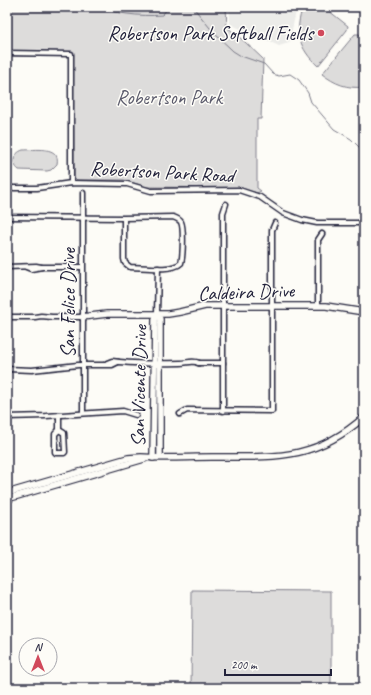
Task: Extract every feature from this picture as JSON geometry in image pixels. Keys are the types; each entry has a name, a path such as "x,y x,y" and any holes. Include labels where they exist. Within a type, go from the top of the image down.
{"street":[{"name":"Robertson Park Road","path":"7,53 70,54 71,183 127,184 151,191 239,190 260,197 284,213 302,220 317,223 364,223"},
{"path":"7,188 37,188 71,183"},
{"name":"San Felice Drive","path":"82,414 83,193"},
{"path":"223,411 224,213 226,204"},
{"path":"7,217 173,217 180,220 182,234 180,263 176,267 172,268 130,267 125,263 124,218"},
{"path":"180,414 187,410 272,411 272,230 275,223"},
{"path":"318,306 318,240 322,234"},
{"path":"364,265 364,311"},
{"path":"7,267 82,267"},
{"path":"157,314 158,268"},
{"name":"Caldeira Drive","path":"82,317 107,314 157,314 180,312 205,306 223,305 318,306 364,311"},
{"name":"San Vicente Drive","path":"157,314 155,319 160,457"},
{"path":"7,317 35,317 41,319 52,317 82,317"},
{"path":"7,369 26,369 31,367 36,369 103,364 112,365 118,362 157,363 196,361 199,363 224,363"},
{"name":"San Vicente Drive","path":"152,458 157,363"},
{"path":"7,417 123,411 136,415"},
{"path":"58,415 59,430 55,434 55,452 64,453 65,436 64,433 59,430"},
{"path":"7,493 128,458 268,457 296,454 316,448 340,436 364,417"},
{"path":"7,499 152,458"}],"shaded area":[{"path":"230,7 297,7 289,43 279,46 230,24"}],"green space":[{"name":"Robertson Park","path":"7,7 226,7 227,27 263,59 261,119 257,119 257,188 261,191 257,193 239,188 147,187 124,180 77,180 74,177 73,56 7,56"},
{"name":"Robertson Park Softball Fields","path":"303,7 324,7 348,26 347,30 318,66 306,53 300,39 299,24"},
{"name":"Robertson Park Softball Fields","path":"355,34 359,34 364,38 364,87 342,85 332,81 322,74"},
{"path":"40,149 51,151 57,158 57,164 51,170 47,171 19,170 16,168 14,159 20,151"},
{"path":"192,590 331,591 331,688 191,688"}],"waterway":[{"path":"93,7 127,14 145,15 162,15 169,7"},
{"path":"193,7 214,33 233,51 241,56 264,64 273,74 279,76 290,74 299,80 308,93 311,102 334,129 351,139 364,152"}],"place":[{"name":"Robertson Park Softball Fields","path":"321,33"}]}
